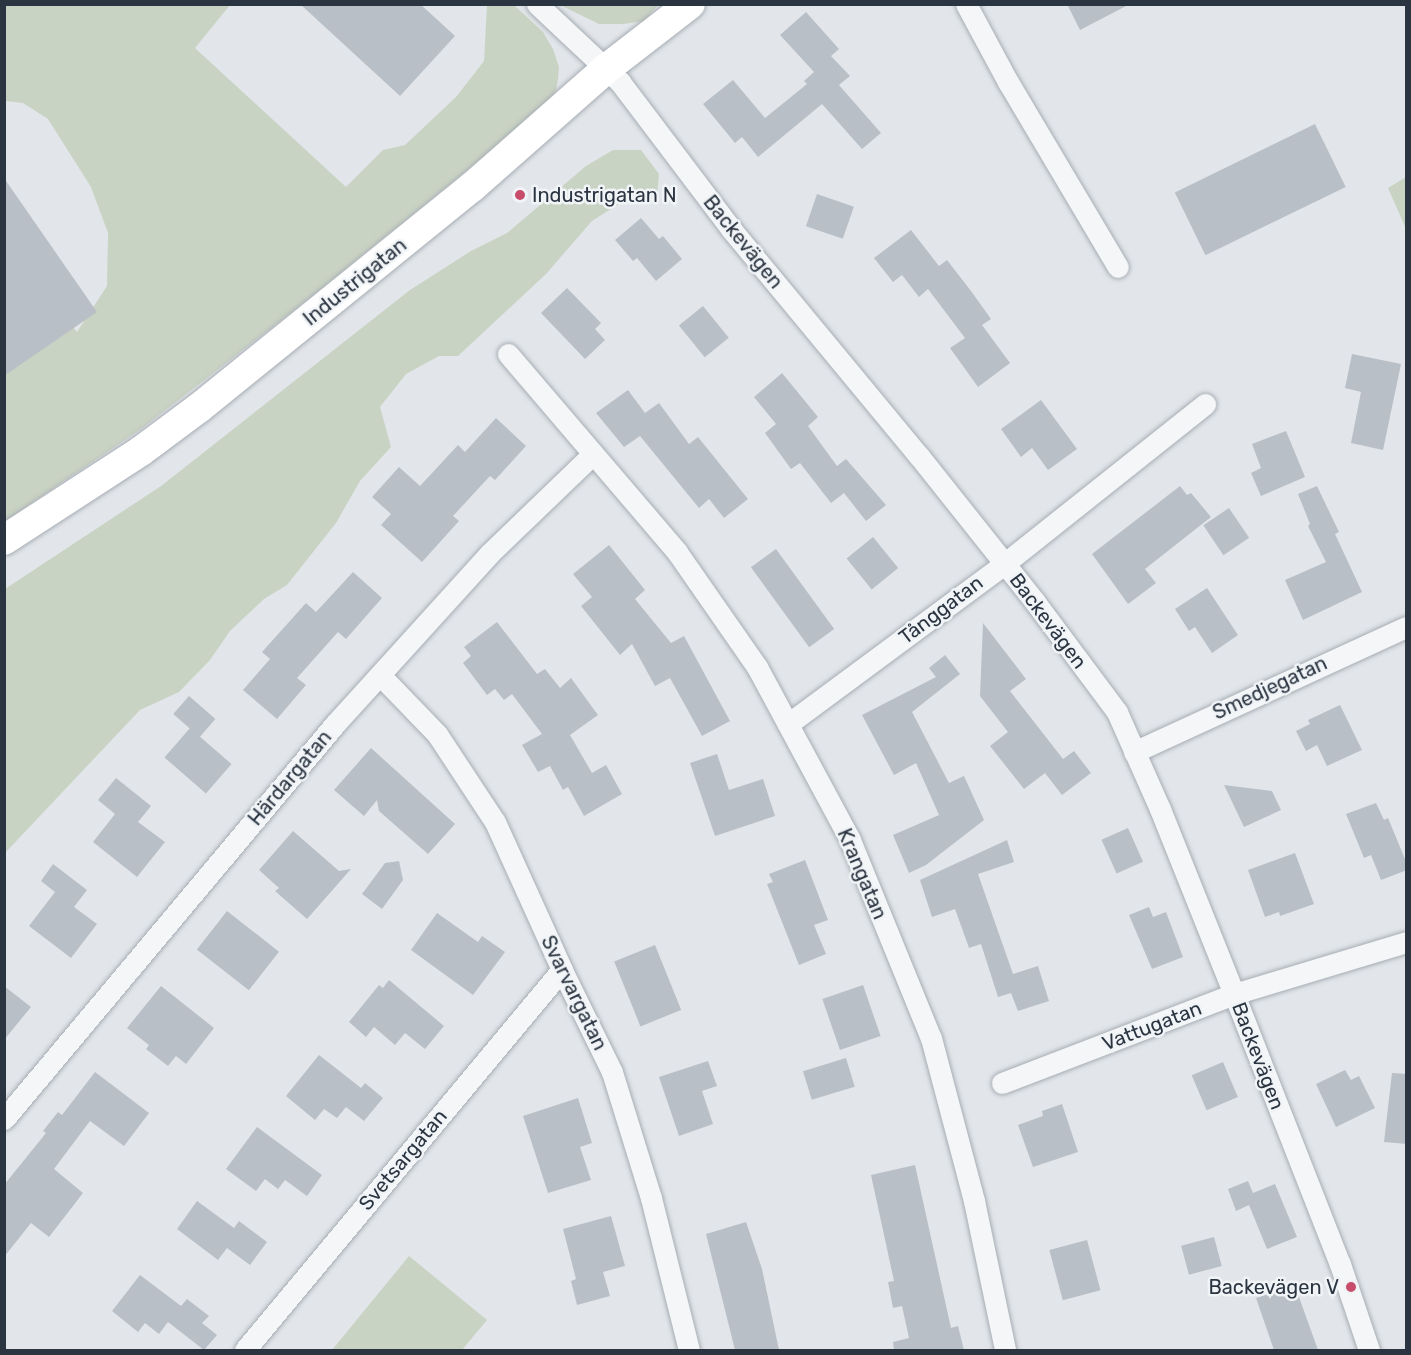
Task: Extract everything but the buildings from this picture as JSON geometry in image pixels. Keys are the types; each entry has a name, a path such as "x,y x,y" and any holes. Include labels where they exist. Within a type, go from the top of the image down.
{"street":[{"name":"Backevägen","path":"537,4 620,82 731,229 1004,564 1117,712 1234,994 1340,1264 1369,1350"},
{"name":"Industrigatan","path":"4,540 141,451 199,408 472,187 606,69 690,4"},
{"path":"966,4 1008,82 1118,267"},
{"name":"Krangatan","path":"508,354 593,457 677,552 757,667 850,840 931,1038 974,1201 1005,1350"},
{"name":"Tånggatan","path":"788,724 1004,564 1205,404"},
{"name":"Härdargatan","path":"4,1119 327,734 489,554 592,455 593,457"},
{"name":"Smedjegatan","path":"1134,752 1407,627"},
{"name":"Svarvargatan","path":"380,675 437,734 495,822 562,970 612,1072 651,1198 689,1350"},
{"name":"Vattugatan","path":"1002,1083 1234,994 1407,942"},
{"name":"Svetsargatan","path":"245,1350 562,970"}],"green space":[{"path":"4,5 230,5 195,48 346,187 383,150 405,145 456,97 484,61 487,5 514,5 543,32 553,49 559,67 558,79 556,91 540,111 311,297 141,429 5,521 5,371 72,326 77,332 107,286 108,233 91,187 48,119 23,103 5,101"},
{"path":"560,5 658,5 644,21 599,24"},
{"path":"613,150 641,150 659,174 657,197 628,198 592,221 546,274 458,356 439,356 406,374 380,407 391,447 360,481 336,523 287,585 264,599 230,631 210,660 179,692 140,710 5,853 5,589 161,486 410,290 471,251 507,233 586,166"},
{"path":"1406,177 1406,229 1388,188"},
{"path":"409,1256 487,1320 462,1350 332,1350"}],"place":[{"name":"Industrigatan N","path":"520,195"},
{"name":"Backevägen V","path":"1351,1287"}]}
